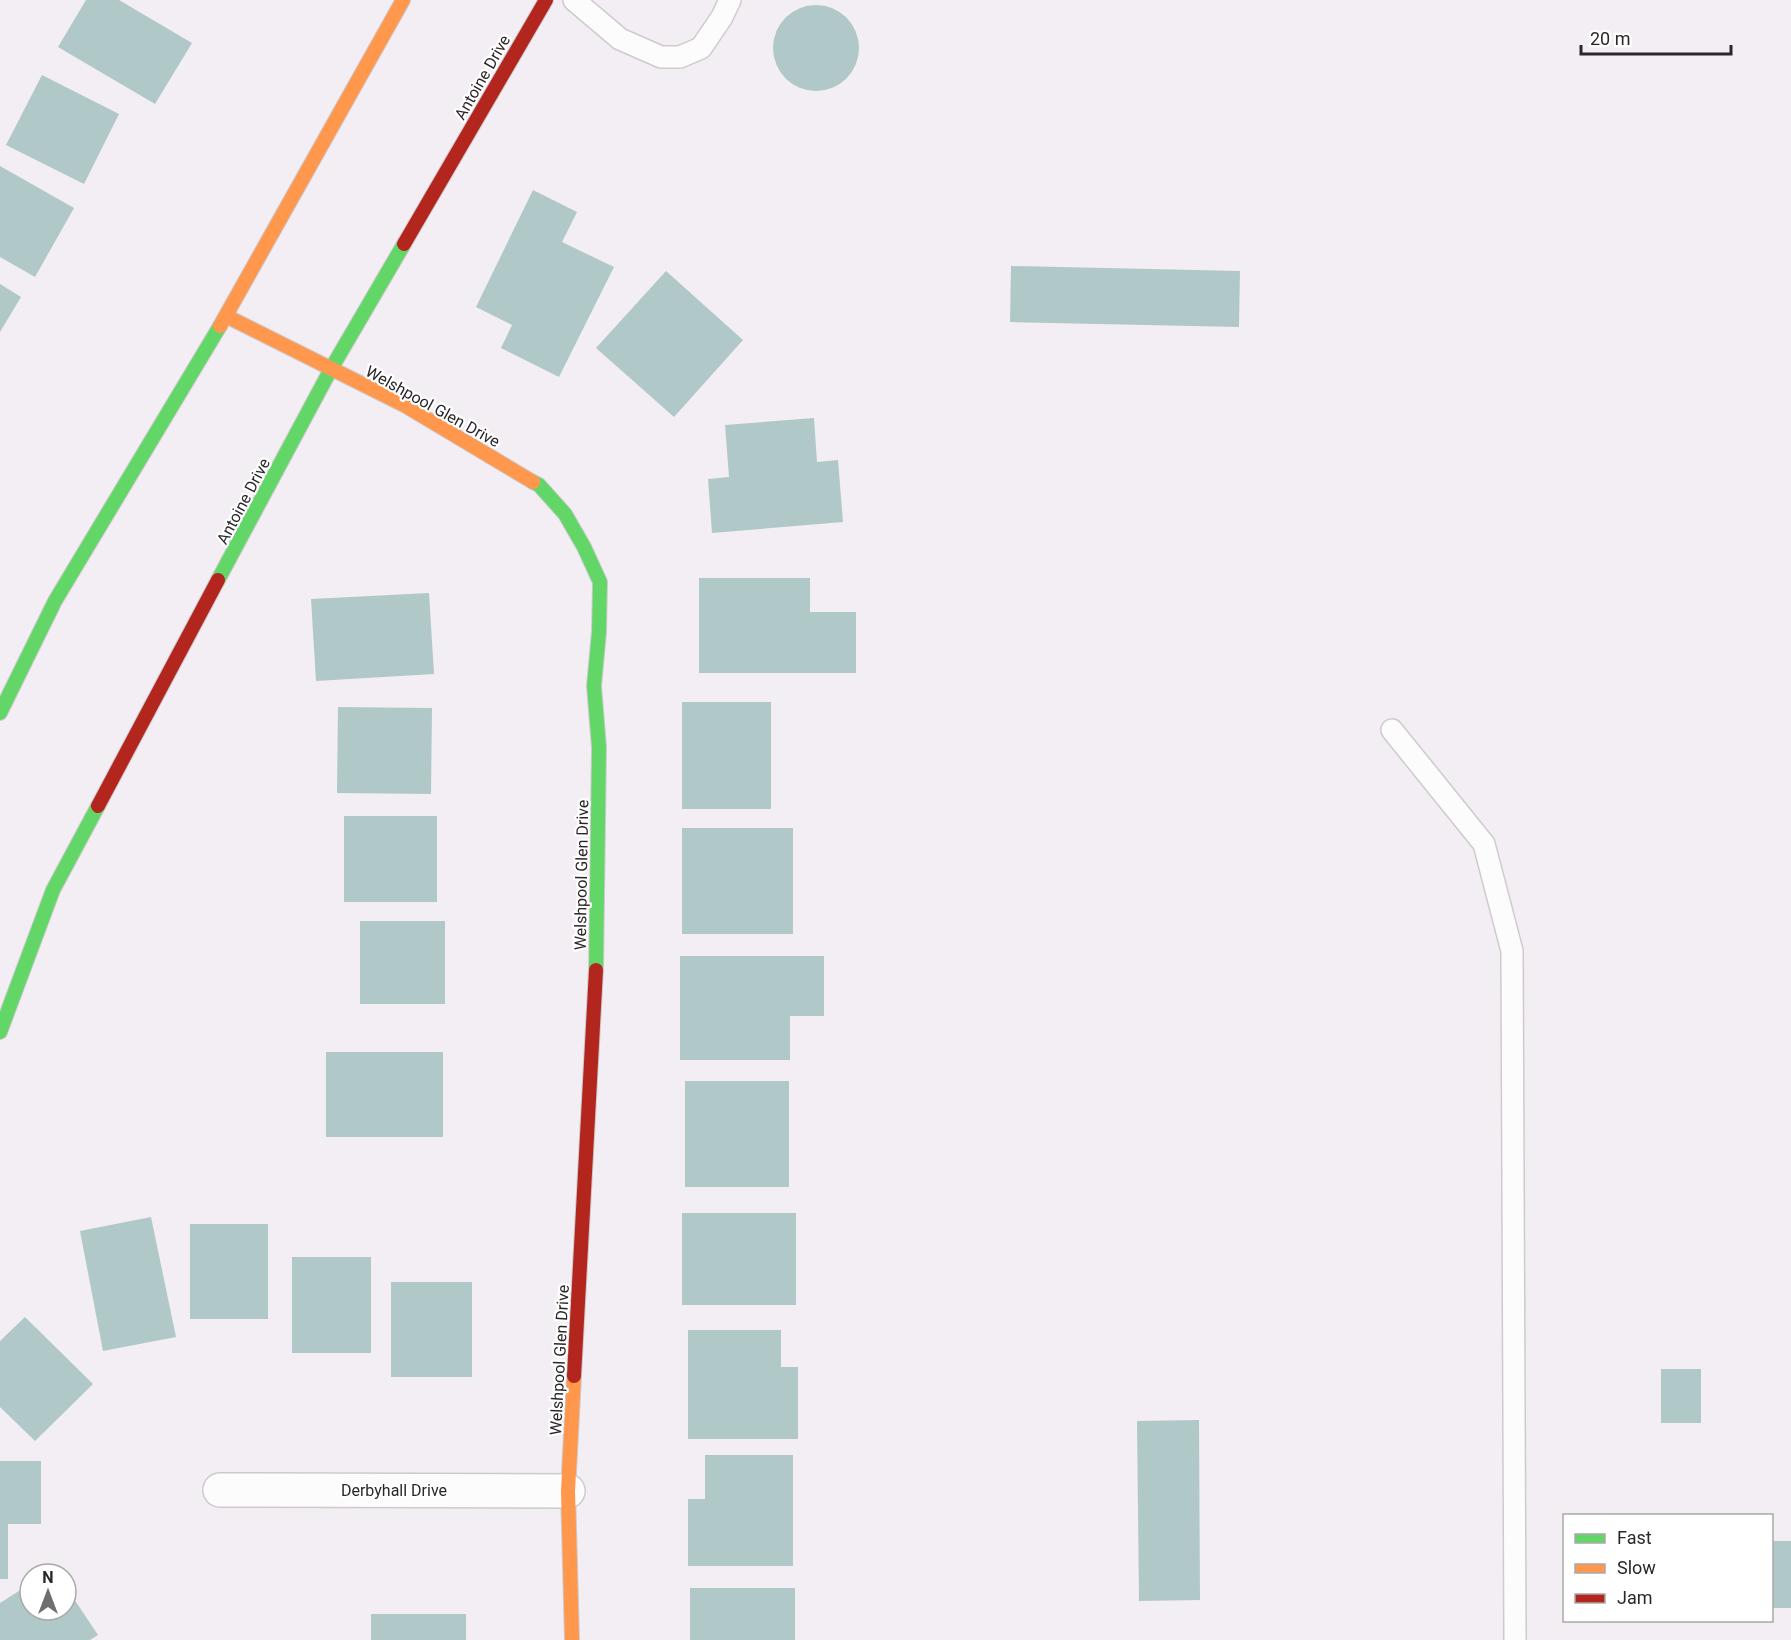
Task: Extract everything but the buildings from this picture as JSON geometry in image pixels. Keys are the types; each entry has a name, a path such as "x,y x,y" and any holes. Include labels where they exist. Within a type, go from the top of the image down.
{"main road":[{"path":"0,713 55,601 226,316 404,0"},
{"name":"Antoine Drive","path":"0,1032 53,890 332,369 546,0"},
{"name":"Welshpool Glen Drive","path":"226,316 404,405 538,485 565,514 600,582 599,632 594,686 599,747 598,941 568,1491 572,1640"}],"street":[{"name":"Derbyhall Drive","path":"220,1490 568,1491"}],"lane":[{"path":"574,0 620,39 661,57 680,57 701,48 722,17 730,0"},
{"path":"1392,730 1484,844 1512,951 1515,1640"}],"traffic: fast":[{"path":"218,580 331,369 404,244"},
{"path":"0,713 55,601 220,326"},
{"path":"533,482 539,485 565,514 600,582 599,632 594,686 599,747 596,970"},
{"path":"0,1032 53,890 98,806"}],"traffic: slow":[{"path":"220,326 403,0"},
{"path":"226,316 404,405 533,482"},
{"path":"572,1640 568,1491 574,1376"}],"traffic: jam":[{"path":"404,244 546,0"},
{"path":"98,806 218,580"},
{"path":"574,1376 596,970"}]}
